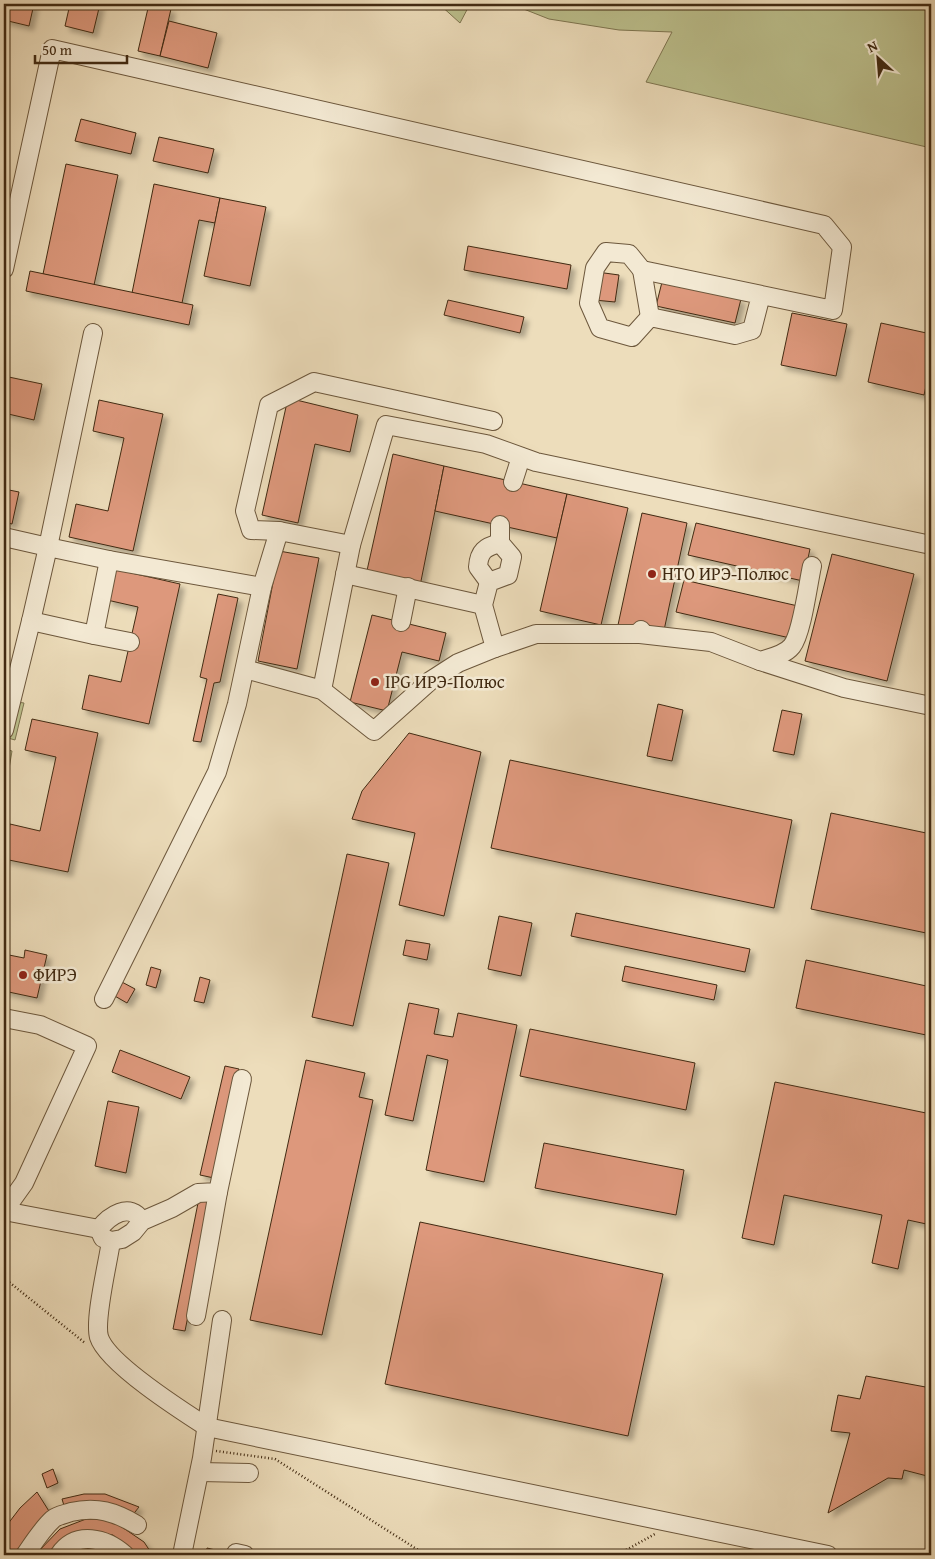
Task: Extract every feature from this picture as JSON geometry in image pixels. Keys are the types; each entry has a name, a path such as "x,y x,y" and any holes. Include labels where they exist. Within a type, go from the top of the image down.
{"street":[{"path":"4,269 52,49 824,225 842,247 833,310 642,270"},
{"path":"606,252 629,254 642,270 650,317 632,337 600,328 588,303 595,268 606,252"},
{"path":"650,317 735,335 752,330 761,295"},
{"path":"4,730 9,690 31,621 93,333"},
{"path":"351,545 279,531 251,530 245,511 269,405 314,382 493,421"},
{"path":"322,690 351,545 386,425 486,444 536,462 931,545"},
{"path":"513,482 521,457"},
{"path":"104,999 217,772 244,669 262,587 279,531"},
{"path":"500,534 512,557 508,575 490,582 478,567 479,556 486,546 500,534"},
{"path":"4,537 109,560 262,587"},
{"path":"94,635 109,560"},
{"path":"760,662 782,654 792,646 800,624 812,566"},
{"path":"345,574 483,605"},
{"path":"490,582 483,605 495,648"},
{"path":"401,622 408,587"},
{"path":"31,621 130,642"},
{"path":"244,669 322,690 374,731 430,681 458,662 495,648 536,634 641,632 711,642 760,662 844,688 931,706"},
{"path":"4,1018 40,1025 87,1046 24,1183 4,1211 122,1239 133,1232 142,1221 172,1208 198,1193 218,1192"},
{"path":"196,1316 218,1192 242,1080"},
{"path":"142,1221 138,1214 131,1211 120,1212 109,1217 105,1235 98,1320 99,1336 105,1348 129,1370 207,1428 828,1555"},
{"path":"182,1555 204,1450 222,1320"},
{"path":"200,1472 249,1473"},
{"path":"25,1555 39,1534 55,1517 68,1513 84,1509 103,1509 137,1525"},
{"path":"59,1555 64,1548 75,1541 96,1539 109,1542 125,1555"},
{"path":"236,1555 236,1553 245,1555"}],"path":[{"path":"204,1450 275,1459 426,1555"},
{"path":"617,1555 675,1523"}],"green space":[{"path":"439,4 470,4 460,23"},
{"path":"511,4 931,4 931,148 646,82 672,32 619,30 549,19"},
{"path":"17,702 24,703 15,740 8,738"},
{"path":"5,749 12,751 9,769 4,768"}],"building":[{"path":"4,4 34,4 29,26 4,20"},
{"path":"70,4 100,4 93,33 65,26"},
{"path":"149,4 171,9 160,56 138,51"},
{"path":"169,21 217,33 208,68 160,56"},
{"path":"81,119 136,133 131,154 75,141"},
{"path":"159,137 214,149 208,173 153,161"},
{"path":"66,164 118,175 94,285 43,274"},
{"path":"154,184 220,198 215,223 199,220 182,303 132,293"},
{"path":"220,198 266,207 250,286 204,276"},
{"path":"468,246 571,265 567,289 464,270"},
{"path":"30,271 193,305 189,325 26,291"},
{"path":"597,272 619,275 615,302 594,300"},
{"path":"662,282 741,299 735,323 656,306"},
{"path":"448,300 524,317 520,333 444,315"},
{"path":"792,313 847,324 836,376 781,365"},
{"path":"881,323 931,334 931,364 924,395 868,382"},
{"path":"4,376 42,384 34,420 4,413"},
{"path":"288,398 358,415 350,452 315,444 298,523 262,515"},
{"path":"99,400 163,414 133,551 69,537 76,504 108,511 124,438 93,431"},
{"path":"393,454 444,466 420,586 366,575"},
{"path":"444,466 567,494 557,538 435,511"},
{"path":"4,489 19,492 12,524 4,522"},
{"path":"567,494 628,508 601,625 540,611"},
{"name":"НТО ИРЭ-Полюс","path":"642,513 687,523 663,635 618,625"},
{"path":"696,523 810,549 803,581 688,555"},
{"path":"279,551 319,558 297,669 258,661"},
{"path":"832,554 914,574 887,681 805,661"},
{"path":"114,569 180,584 149,724 82,709 89,675 121,682 138,607 107,600"},
{"path":"684,580 798,606 790,638 676,612"},
{"path":"218,594 238,598 220,682 214,683 201,742 193,741 207,679 200,677"},
{"name":"IPG ИРЭ-Полюс","path":"372,615 446,633 439,661 402,652 387,711 350,702"},
{"path":"931,630 931,653 927,652"},
{"path":"658,704 683,710 672,761 647,756"},
{"path":"782,710 802,714 794,755 773,751"},
{"path":"32,719 98,733 68,872 4,859 10,824 40,831 56,757 25,750"},
{"path":"409,733 481,752 444,916 399,905 415,833 352,819 362,791"},
{"path":"510,760 792,820 774,908 491,848"},
{"path":"831,813 931,834 931,934 811,909"},
{"path":"347,854 389,863 353,1026 312,1017"},
{"path":"576,913 750,949 745,972 571,936"},
{"path":"499,916 532,923 521,976 488,969"},
{"path":"406,940 430,944 427,960 403,955"},
{"name":"ФИРЭ","path":"25,950 47,955 37,998 4,991 4,954 24,958"},
{"path":"806,960 931,987 931,1036 796,1008"},
{"path":"625,966 717,985 714,1000 622,981"},
{"path":"151,967 161,970 156,988 146,985"},
{"path":"200,977 210,980 204,1003 194,1001"},
{"path":"120,981 135,989 127,1003 113,995"},
{"path":"409,1003 439,1009 434,1034 453,1037 458,1013 517,1025 484,1182 426,1170 448,1060 427,1055 413,1121 385,1115"},
{"path":"530,1029 695,1063 686,1110 520,1076"},
{"path":"120,1050 190,1077 181,1099 112,1072"},
{"path":"306,1060 365,1073 359,1097 373,1100 322,1335 250,1320"},
{"path":"225,1066 239,1069 214,1178 200,1175"},
{"path":"775,1082 931,1114 931,1225 908,1220 898,1269 872,1263 882,1215 784,1195 774,1245 742,1238"},
{"path":"108,1101 139,1107 126,1173 95,1166"},
{"path":"544,1143 684,1170 676,1215 535,1188"},
{"path":"199,1198 211,1200 185,1331 173,1329"},
{"path":"420,1222 663,1274 628,1436 385,1384"},
{"path":"866,1376 931,1388 931,1477 904,1470 902,1479 888,1478 828,1513 850,1433 831,1431 838,1395 860,1399"},
{"path":"53,1469 58,1483 47,1488 42,1474"},
{"path":"37,1492 52,1516 23,1555 4,1555 4,1529 20,1508"},
{"path":"84,1494 105,1494 139,1507 131,1517 65,1509 62,1499"},
{"path":"86,1519 110,1519 144,1542 150,1551 142,1555 136,1555 113,1535 94,1533 53,1555 35,1555 60,1529"},
{"path":"96,1548 113,1555 77,1555"},
{"path":"207,1548 232,1554 232,1555 206,1555"}],"place":[{"name":"НТО ИРЭ-Полюс","path":"652,574"},
{"name":"IPG ИРЭ-Полюс","path":"375,682"},
{"name":"ФИРЭ","path":"23,975"}]}
